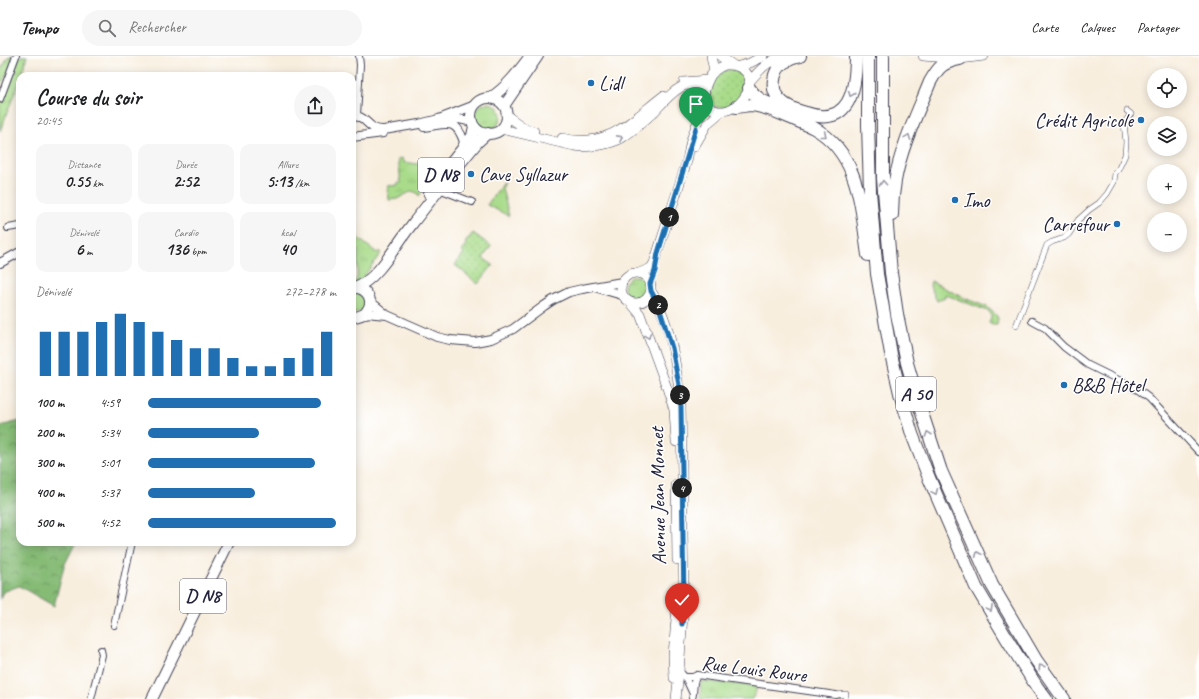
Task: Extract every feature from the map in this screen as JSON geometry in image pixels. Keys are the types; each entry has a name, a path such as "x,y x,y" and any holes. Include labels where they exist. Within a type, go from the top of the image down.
{"highway":[{"path":"800,56 788,60 779,67 773,85 776,94 789,107 810,114 827,117"},
{"path":"749,85 755,96 761,100 813,119 827,117 834,115 841,110 851,95 854,85 856,56"},
{"name":"A 50","path":"868,56 870,191 877,274 891,354 900,393 912,434 929,478 976,587 1010,645 1046,699"},
{"name":"A 50","path":"883,56 883,179 891,273 897,314 907,363 941,471 992,585 1036,660 1064,699"},
{"path":"897,314 898,275 892,228 893,193 897,170 903,150 935,72 943,64 960,59"},
{"path":"736,107 751,105 764,108 813,127 825,136 844,156 855,178 874,294 891,354"}],"main road":[{"path":"530,56 513,79 500,91 490,98 481,100 475,105 471,113 474,124 480,131 488,133 496,132 501,129 504,125 505,110 538,56"},
{"path":"722,61 750,63 763,56"},
{"path":"501,129 581,147 615,141 628,134 672,95 682,87 688,85 697,87 704,97 707,106 713,110 721,112 736,107 746,95 749,85 761,68 767,63 782,56"},
{"path":"923,56 960,59 984,56"},
{"path":"658,253 648,297 643,301 636,303 630,302 622,295 622,282 628,275 632,273 639,273 651,268 654,263 687,161 708,80 722,61"},
{"path":"722,61 747,75 749,85"},
{"path":"490,98 498,100 505,110 526,129 570,140 582,141 594,140 622,129 678,85 690,81 708,80"},
{"path":"687,161 698,138 708,124 721,112"},
{"name":"D N8","path":"356,287 365,282 381,266 410,227 460,150 472,136 474,124"},
{"name":"D N8","path":"437,187 488,133"},
{"name":"D N8","path":"370,299 372,286 381,266"},
{"path":"639,273 646,277 650,287"},
{"name":"Avenue Jean Monnet","path":"650,287 658,304 672,348 679,385 681,408 684,601 676,699"},
{"path":"356,288 364,290 370,299 370,306 357,316"},
{"name":"Avenue Jean Monnet","path":"630,302 640,314 674,410 677,450 676,517 679,672"},
{"name":"D N8","path":"152,699 227,546"},
{"name":"D N8","path":"156,699 177,650"}],"street":[{"path":"0,99 16,56"},
{"path":"356,99 360,65 359,56"},
{"path":"356,116 361,117 371,127 380,130 419,124 439,119 475,105"},
{"path":"1016,326 1047,245 1064,238 1069,234 1078,220 1103,200 1111,188 1115,173 1125,155 1126,142 1124,123 1131,114 1127,111"},
{"path":"428,127 459,119 474,124"},
{"path":"361,136 367,129 366,122"},
{"path":"356,137 449,124 456,126 461,133 464,142 460,150"},
{"path":"437,187 472,202"},
{"path":"8,228 16,227"},
{"path":"0,262 16,254"},
{"path":"370,299 387,315 437,337 450,340 474,342 491,339 514,329 544,306 569,292 622,282"},
{"path":"595,287 622,295"},
{"path":"357,316 387,315"},
{"path":"1032,322 1045,328 1064,347 1088,365 1137,389 1149,398 1199,452"},
{"path":"114,625 131,546"},
{"path":"91,699 102,655 101,650"},
{"path":"679,672 692,696"},
{"name":"Rue Louis Roure","path":"679,672 693,677 697,674 827,696 836,695"},
{"path":"692,696 697,674"},
{"path":"836,695 846,694 845,699"}],"green space":[{"path":"9,56 13,56 6,75 0,84 0,71"},
{"path":"20,56 27,56 22,72 16,72 16,89 0,131 0,104"},
{"path":"731,69 739,72 743,77 744,82 741,93 735,102 730,105 725,107 716,107 710,100 709,88 713,80 719,74"},
{"path":"488,103 497,107 501,116 497,125 488,129 479,125 475,116 479,107"},
{"path":"402,158 403,162 425,165 422,183 427,183 419,196 417,193 412,191 397,199 389,200 388,186 398,185 398,183 401,183 398,159"},
{"path":"504,181 502,188 509,216 487,205"},
{"path":"473,233 491,246 483,258 493,265 478,284 455,265 464,253 462,251 467,245 465,243"},
{"path":"356,237 377,253 379,251 381,253 359,283 356,283 357,279 358,250 356,248"},
{"path":"636,276 645,279 648,288 645,297 636,300 627,297 624,288 627,279"},
{"path":"931,281 964,298 987,307 998,318 997,325 990,324 989,322 991,316 988,311 945,295 945,298 937,301 930,286"},
{"path":"356,292 359,292 367,299 364,310 356,312"},
{"path":"16,422 16,546 74,546 64,566 54,606 19,586 3,592 0,600 0,426"},
{"path":"701,681 756,686 756,691 752,699 700,699"}],"place":[{"name":"Lidl","path":"591,83"},
{"name":"Crédit Agricole","path":"1141,120"},
{"name":"Cave Syllazur","path":"471,174"},
{"name":"Imo","path":"955,200"},
{"name":"Carrefour","path":"1117,224"},
{"name":"B&B Hôtel","path":"1064,385"}],"route":[{"path":"682,624 684,601 682,451 679,385 669,336 658,304 651,291 650,284 696,128"}]}
